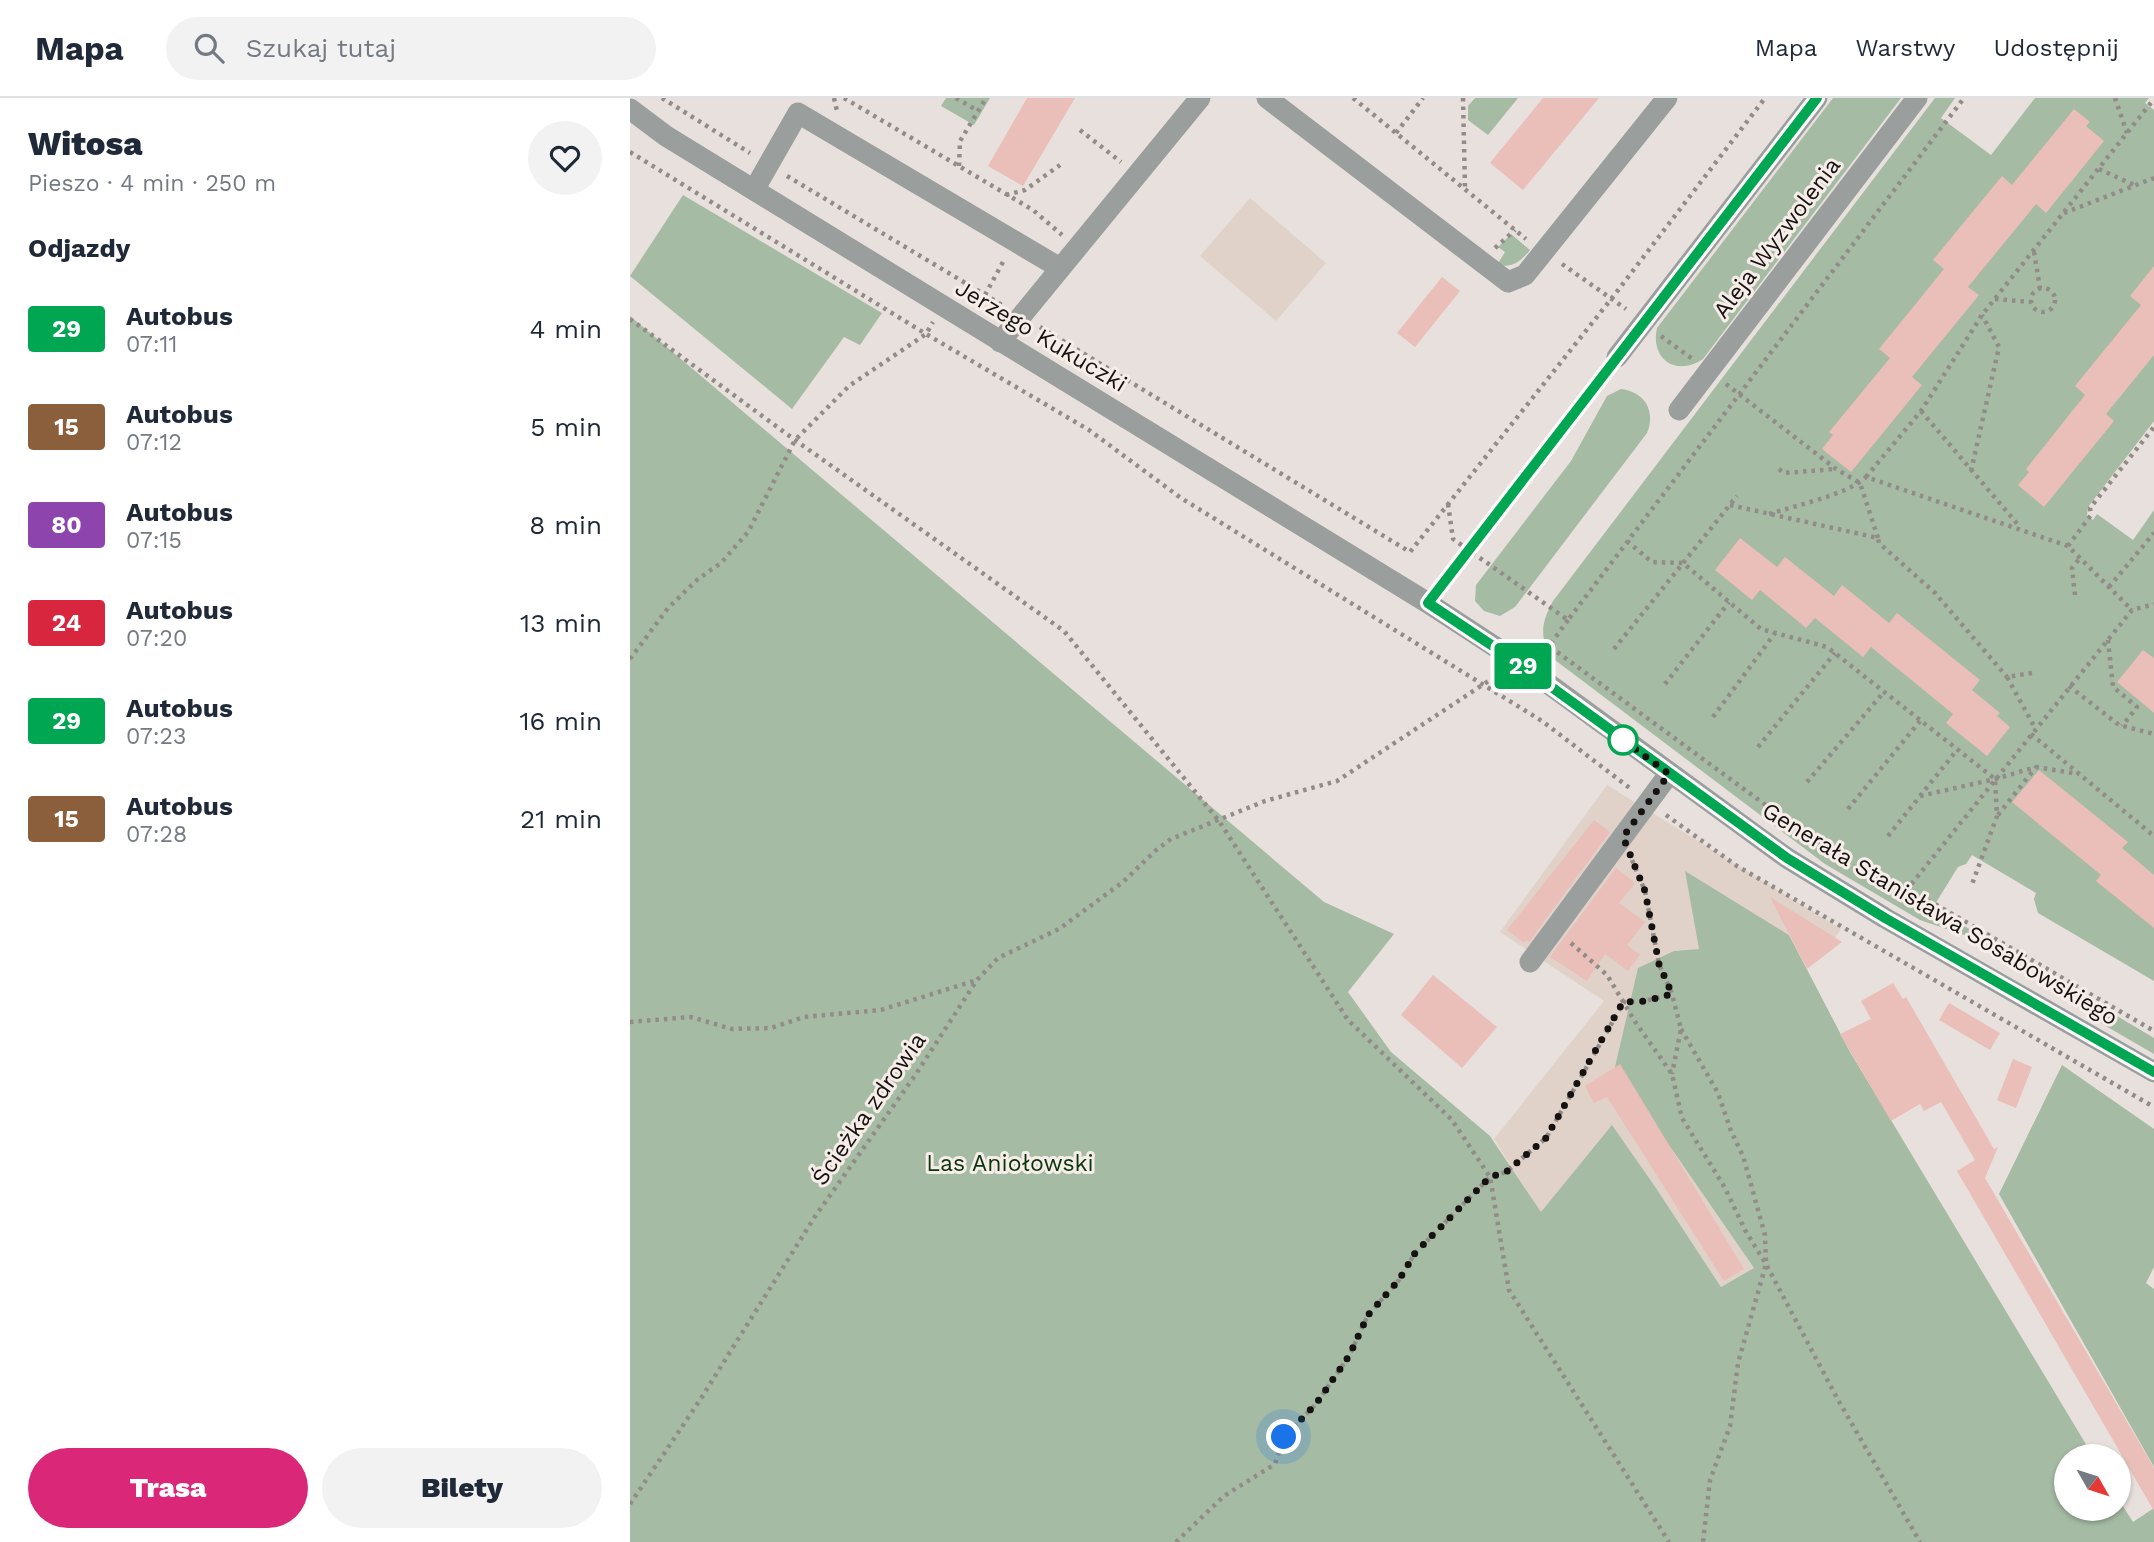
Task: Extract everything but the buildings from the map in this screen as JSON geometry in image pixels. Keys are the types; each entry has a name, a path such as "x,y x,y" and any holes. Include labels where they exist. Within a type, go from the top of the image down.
{"street":[{"path":"1000,342 1200,98"},
{"path":"1267,98 1508,282 1525,275 1667,98"},
{"path":"1617,357 1817,98"},
{"name":"Aleja Wyzwolenia","path":"1679,410 1917,98"},
{"name":"Jerzego Kukuczki","path":"630,109 754,190 1428,603"},
{"path":"754,190 798,113 1060,268"},
{"name":"Generała Stanisława Sosabowskiego","path":"1428,603 1496,648 1669,774 1819,878 2154,1072"},
{"path":"1530,962 1669,774"}],"path":[{"path":"662,98 1410,552 1612,298 1765,98"},
{"path":"844,98 1033,210 1077,247"},
{"path":"957,98 978,111"},
{"path":"958,166 960,141 986,98"},
{"path":"1396,133 1423,98"},
{"path":"1463,98 1465,190"},
{"path":"2115,98 2127,133"},
{"path":"1769,514 1860,483 1866,477 1920,411 1982,315 2154,99"},
{"path":"630,152 926,334 1089,430 1181,498 1485,684 1542,721 1737,866 2154,1108"},
{"path":"1006,195 1025,190 1060,164"},
{"path":"2099,169 2135,185"},
{"path":"2063,213 2154,178"},
{"path":"985,295 1015,241"},
{"path":"2034,251 2040,288"},
{"path":"2040,288 2050,289 2054,294 2053,306 2043,313 2036,310 2031,302 2033,292 2040,288"},
{"path":"1995,299 2031,302"},
{"path":"630,659 668,608 698,579 721,563 748,532 795,440 849,386 926,334 943,307"},
{"path":"1971,471 1999,347 1982,315"},
{"path":"630,319 1064,631 1219,821 1348,1020 1452,1120 1490,1177 1509,1290 1669,1542"},
{"path":"1738,393 1836,469 1860,483 1879,543 1935,593 2007,677 2033,731 2079,774 2154,836"},
{"path":"1920,411 2021,529"},
{"path":"2068,546 2091,515 2090,508 2154,427"},
{"path":"1779,469 1784,473 1836,469"},
{"path":"1866,477 2068,546 2132,610"},
{"path":"1614,649 1737,496"},
{"path":"1730,505 1878,538"},
{"path":"2109,587 2154,533"},
{"path":"1627,541 1651,562 1682,563 1761,629 1827,647 1995,779"},
{"path":"2075,595 2072,568 2080,558"},
{"path":"1665,684 1729,602"},
{"path":"1905,892 2132,610 2154,604"},
{"path":"1568,620 1549,646 1831,853 1856,868 1935,904 2154,1031"},
{"path":"1713,717 1775,633"},
{"path":"2108,639 2113,687 2137,707 2122,726"},
{"path":"1758,747 1835,653"},
{"path":"2007,677 2032,673"},
{"name":"Ścieżka zdrowia","path":"630,1504 700,1400 814,1218 916,1074 977,980 998,958 1070,922 1123,882 1171,839 1265,801 1337,781 1485,684"},
{"path":"2069,686 2122,726 2154,734"},
{"path":"1808,782 1884,692"},
{"path":"1848,809 1920,721"},
{"path":"1888,836 1956,750"},
{"path":"1920,796 1995,779 2036,766 2079,774"},
{"path":"1971,887 1997,816 2036,766"},
{"path":"1995,779 1997,816"},
{"path":"1623,837 1645,891 1659,964 1672,994 1681,1030 1718,1093 1743,1156 1765,1235 1766,1264 1738,1363 1730,1426 1710,1480 1703,1542"},
{"path":"1555,929 1607,975 1672,1074 1682,1118 1725,1188 1745,1230 1837,1398 1920,1542"},
{"path":"630,1022 691,1017 732,1029 771,1028 804,1017 881,1010 977,980"},
{"path":"1623,1002 1646,1001 1672,994"},
{"path":"1176,1542 1224,1496 1275,1464 1284,1437 1316,1404 1349,1356 1368,1315 1399,1280 1415,1253 1490,1177 1506,1172 1546,1138 1623,1002"},
{"path":"1672,1074 1681,1030"}],"shaded area":[{"path":"1250,198 1326,263 1276,321 1200,256"},
{"path":"1607,785 1841,929 1826,952 1789,935 1686,872 1699,949 1674,951 1615,1067 1754,1268 1721,1287 1612,1126 1541,1213 1494,1139 1604,1001 1500,932"}],"green space":[{"path":"946,98 990,98 974,125 941,106"},
{"path":"1475,98 1518,98 1488,135 1468,120 1468,106"},
{"path":"1833,98 1901,98 1703,359 1683,366 1667,362 1657,348 1657,328"},
{"path":"1935,98 1955,98 1941,118 1991,155 2035,98 2149,98 2145,103 2154,110 2154,421 2088,507 2087,516 2093,520 2097,514 2133,540 2154,510 2154,981 2038,913 2034,899 2036,893 1972,855 1966,864 1958,867 1932,909 1979,934 1976,939 1920,920 1825,864 1555,660 1544,638 1544,624 1553,601"},
{"path":"683,195 882,313 860,345 844,337 792,409 630,276"},
{"path":"1511,234 1530,250 1516,263 1508,266 1497,265 1505,252 1498,247"},
{"name":"Las Aniołowski","path":"630,316 1324,902 1394,934 1348,992 1391,1052 1490,1136 1541,1212 1612,1125 1721,1287 1754,1268 1615,1067 1638,968 1674,951 1699,949 1685,871 1789,935 1850,1052 2086,1444 2054,1444 2054,1521 2133,1522 2154,1508 2154,1542 630,1542"},
{"path":"1621,389 1636,394 1646,404 1650,417 1647,433 1515,607 1500,616 1484,611 1475,601 1476,585 1571,461 1607,396"},
{"path":"2036,968 2154,1038 2154,1054 2092,1018 2034,972"},
{"path":"2062,1065 2154,1129 2154,1267 2146,1283 2154,1289 2154,1467 1999,1194"}],"bus line":[{"name":"29","path":"1817,98 1428,603 1517,662 1787,858 1885,918 2154,1072"}],"route":[{"path":"1284,1437 1316,1404 1349,1356 1368,1315 1399,1280 1415,1253 1490,1177 1506,1172 1546,1138 1623,1002 1646,1001 1672,994 1659,964 1645,891 1623,837 1669,774 1623,740"}]}
